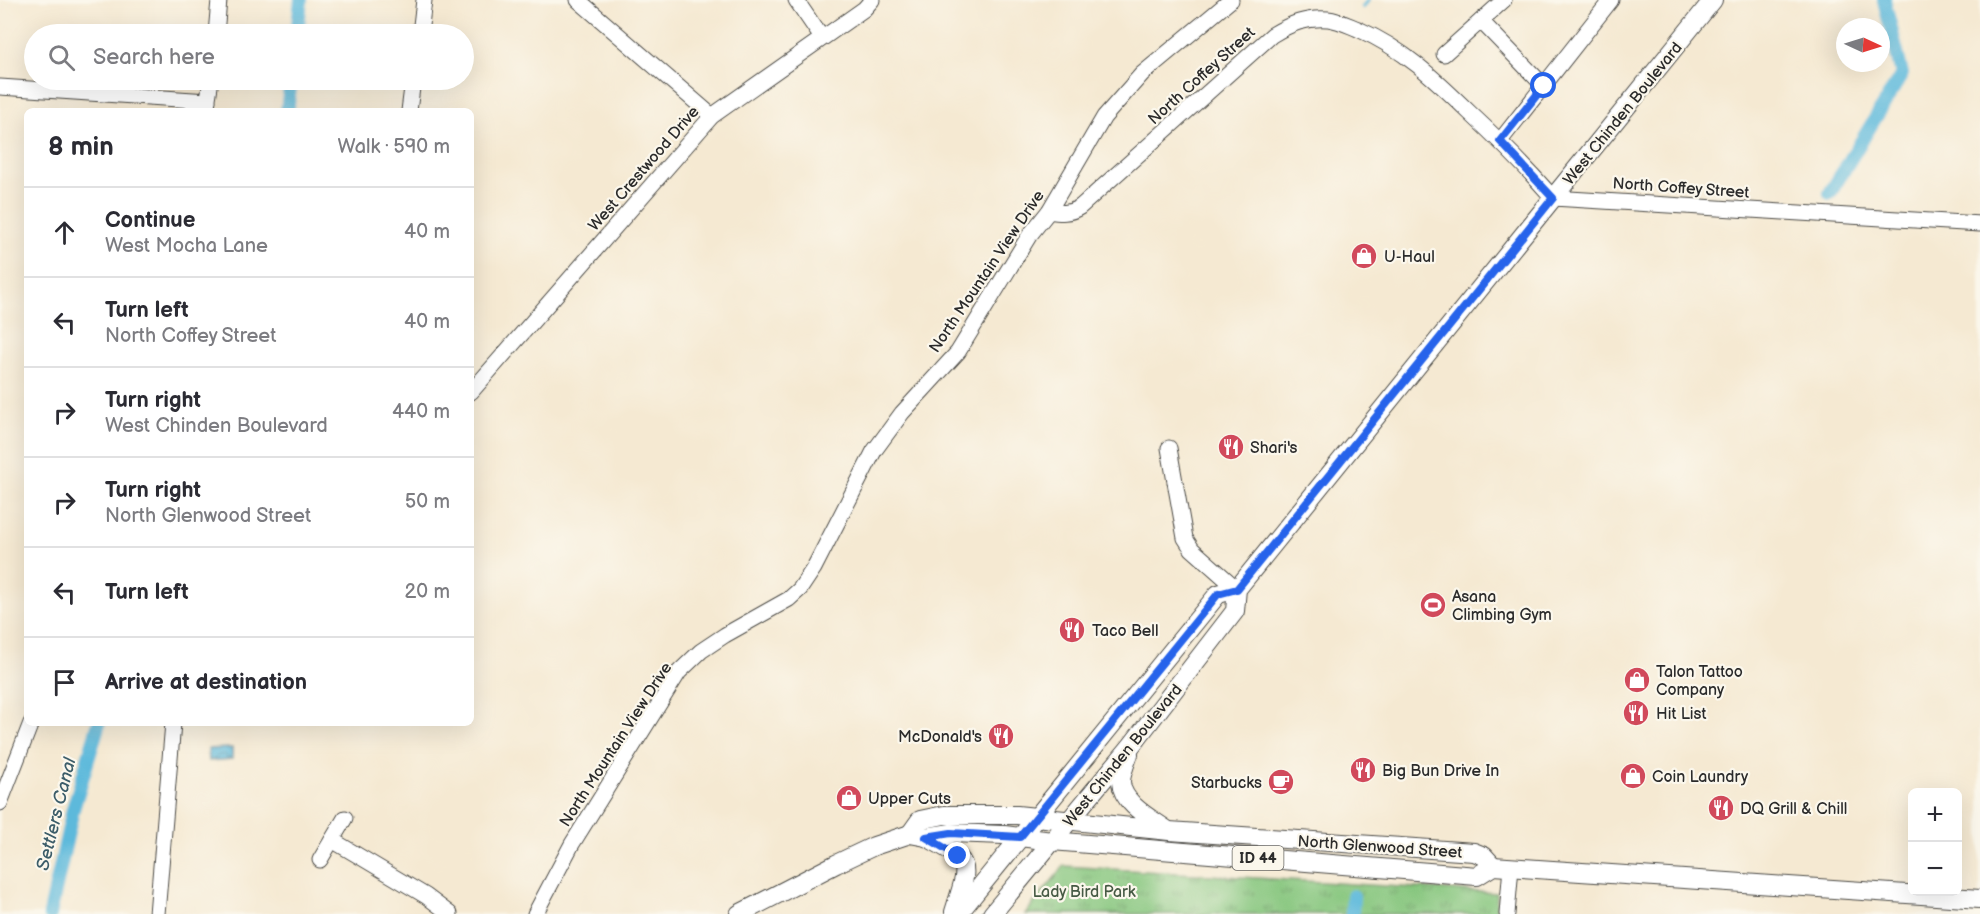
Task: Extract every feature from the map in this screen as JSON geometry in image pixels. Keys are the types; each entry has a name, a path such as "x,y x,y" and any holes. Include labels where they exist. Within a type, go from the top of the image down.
{"main road":[{"name":"West Chinden Boulevard","path":"992,914 1131,746 1234,612 1237,589 1713,0"},
{"name":"West Chinden Boulevard","path":"955,914 1218,594 1237,589"},
{"path":"1131,746 1121,782 1125,795 1138,810 1169,831"},
{"name":"North Glenwood Street","path":"918,835 920,820 944,815 1036,817 1169,831 1474,852 1502,867"},
{"name":"North Glenwood Street","path":"739,914 874,846 918,835 951,833 1477,876 1502,867 1980,899"},
{"path":"918,835 951,850 963,863 965,875 955,914"}],"street":[{"path":"217,24 219,0"},
{"path":"421,24 424,0"},
{"path":"578,0 712,116"},
{"path":"796,0 822,38"},
{"name":"West Crestwood Drive","path":"474,389 712,116 864,9 872,0"},
{"name":"North Mountain View Drive","path":"535,914 572,844 679,672 701,651 789,599 800,589 814,568 874,451 902,413 958,352 1029,236 1049,211 1104,117 1142,74 1231,0"},
{"path":"1444,54 1504,0"},
{"path":"1500,141 1611,0"},
{"name":"North Coffey Street","path":"1049,211 1073,212 1080,207 1272,35 1302,20 1330,19 1343,22 1388,44 1428,71 1500,141 1553,198 1980,224"},
{"path":"1481,21 1544,86"},
{"path":"0,87 24,89"},
{"path":"33,90 207,106 209,90"},
{"path":"409,108 412,90"},
{"path":"1169,448 1185,538 1192,549 1237,589"},
{"path":"0,803 30,726"},
{"path":"157,914 173,726"},
{"path":"320,860 345,818"},
{"path":"332,840 426,896 450,914"},
{"path":"1502,867 1507,914"}],"green space":[{"name":"Lady Bird Park","path":"1064,866 1497,893 1496,914 1025,914"}],"water":[{"path":"232,748 232,759 209,761 208,749"}],"waterway":[{"name":"Settlers Canal","path":"298,24 301,0"},
{"path":"1363,7 1368,0"},
{"path":"1830,193 1902,74 1884,0"},
{"name":"Settlers Canal","path":"287,108 290,90"},
{"name":"Settlers Canal","path":"50,914 73,809 98,726"},
{"path":"1352,914 1353,896"}],"place":[{"name":"U-Haul","path":"1364,256"},
{"name":"Shari's","path":"1231,447"},
{"name":"Asana Climbing Gym","path":"1433,605"},
{"name":"Taco Bell","path":"1072,630"},
{"name":"Talon Tattoo Company","path":"1637,680"},
{"name":"Hit List","path":"1636,713"},
{"name":"McDonald's","path":"1001,736"},
{"name":"Big Bun Drive In","path":"1363,770"},
{"name":"Coin Laundry","path":"1633,776"},
{"name":"Starbucks","path":"1281,782"},
{"name":"Upper Cuts","path":"849,798"},
{"name":"DQ Grill & Chill","path":"1721,808"}],"route":[{"path":"958,856 926,837 951,833 1020,837 1218,594 1237,589 1553,198 1500,141 1544,86"}]}
